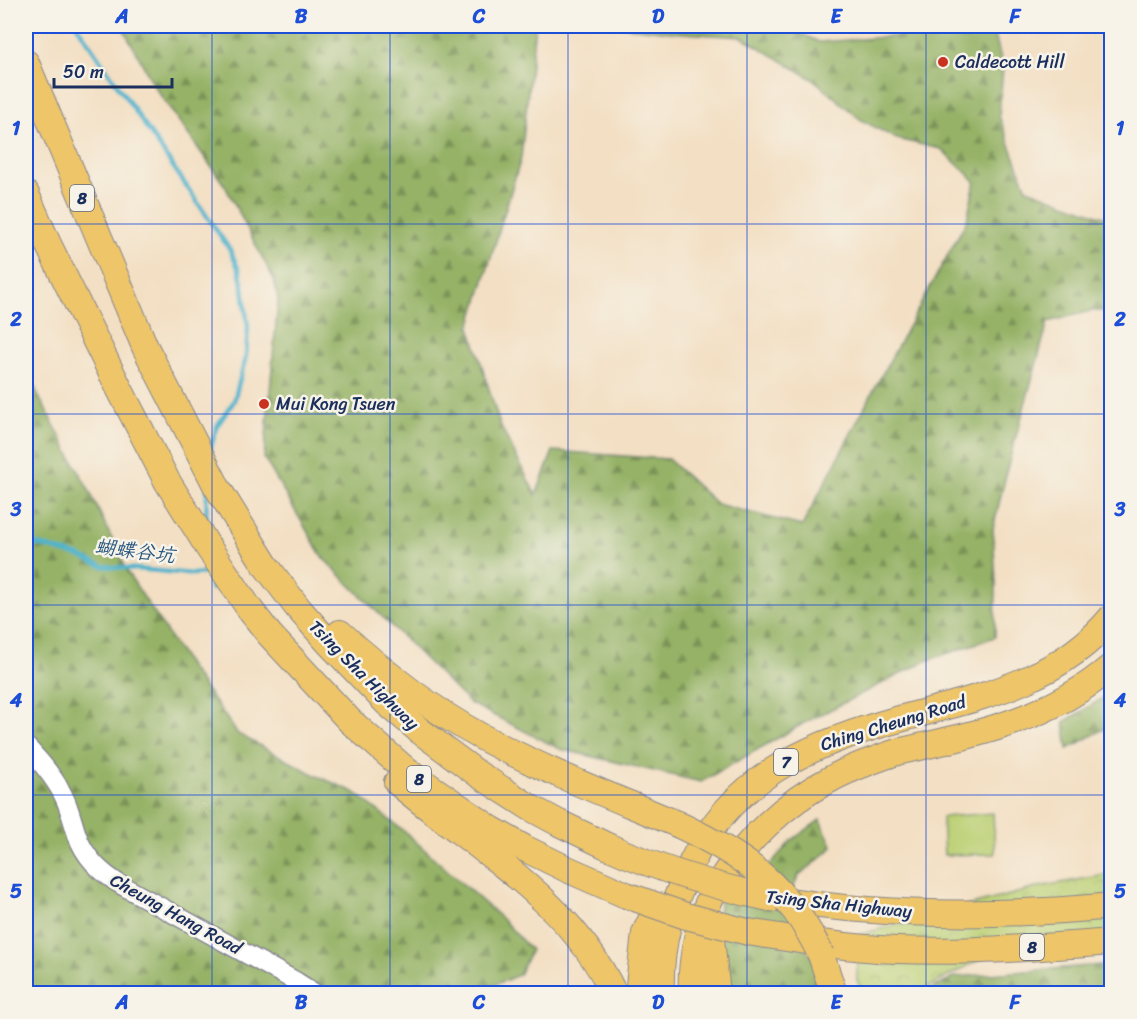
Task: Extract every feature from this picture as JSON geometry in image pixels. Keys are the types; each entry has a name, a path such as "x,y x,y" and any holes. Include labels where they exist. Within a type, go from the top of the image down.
{"highway":[{"name":"Tsing Sha Highway","path":"26,63 145,347 217,487 266,566 298,608 387,703 420,731 478,774 531,808 569,828 627,855 724,888 769,898 832,907 952,913 1062,911 1112,906"},
{"name":"8","path":"26,194 107,364 167,481 251,611 295,663 350,721 407,771 491,829 547,860 626,895 666,910 770,936 831,945 895,950 952,951 1112,942"},
{"path":"266,566 367,657 456,722 526,758 704,836 747,862 782,893 806,924 821,955 834,993"},
{"path":"251,611 307,689 363,750 420,802 535,891 570,926 596,961 614,993"},
{"name":"Ching Cheung Road","path":"661,993 664,941 669,919 696,852 732,804 765,775 802,753 849,734 985,696 1024,681 1081,648 1112,618"},
{"name":"Ching Cheung Road","path":"692,993 694,953 708,902 723,878 750,844 780,813 817,786 854,768 897,752 987,731 1026,717 1063,700 1112,666"},
{"path":"708,902 717,993"},
{"path":"638,993 645,933 654,914 674,904"}],"street":[{"name":"Cheung Hang Road","path":"26,747 48,771 59,788 84,850 103,872 123,886 316,993"}],"green space":[{"path":"122,26 535,26 521,158 470,327 500,425 536,495 553,451 668,459 717,504 802,526 967,220 975,181 941,149 897,139 861,120 814,80 742,37 618,26 785,26 819,42 900,36 902,26 993,26 1003,67 999,116 1027,189 1106,218 1112,218 1111,311 1090,311 1048,322 993,529 996,583 995,637 926,661 804,723 701,782 560,749 469,703 323,558 264,458 278,300 273,278 225,186 156,89"},
{"path":"26,365 38,395 89,490 128,573 190,668 238,734 315,775 354,792 405,832 501,918 531,950 519,975 471,994 26,993"},
{"path":"1111,693 1111,725 1068,749 1064,722"},
{"path":"993,813 995,854 944,855 942,817"},
{"path":"820,820 833,847 798,877 791,894 803,947 847,993 710,994 708,982 723,877 756,880 792,840"},
{"path":"1111,874 1111,949 1016,940 917,993 863,993 857,980 857,935 1044,886"},
{"path":"1111,964 1111,993 924,993 955,977"}],"waterway":[{"path":"77,26 230,250 239,270 248,327 246,356 234,401 217,426 210,451"},
{"path":"206,526 207,489"},
{"name":"蝴蝶谷坑","path":"26,538 32,543 79,556 102,566 192,574 209,573"},
{"path":"208,567 212,589"}],"place":[{"name":"Caldecott Hill","path":"943,62"},
{"name":"Mui Kong Tsuen","path":"264,404"}]}
